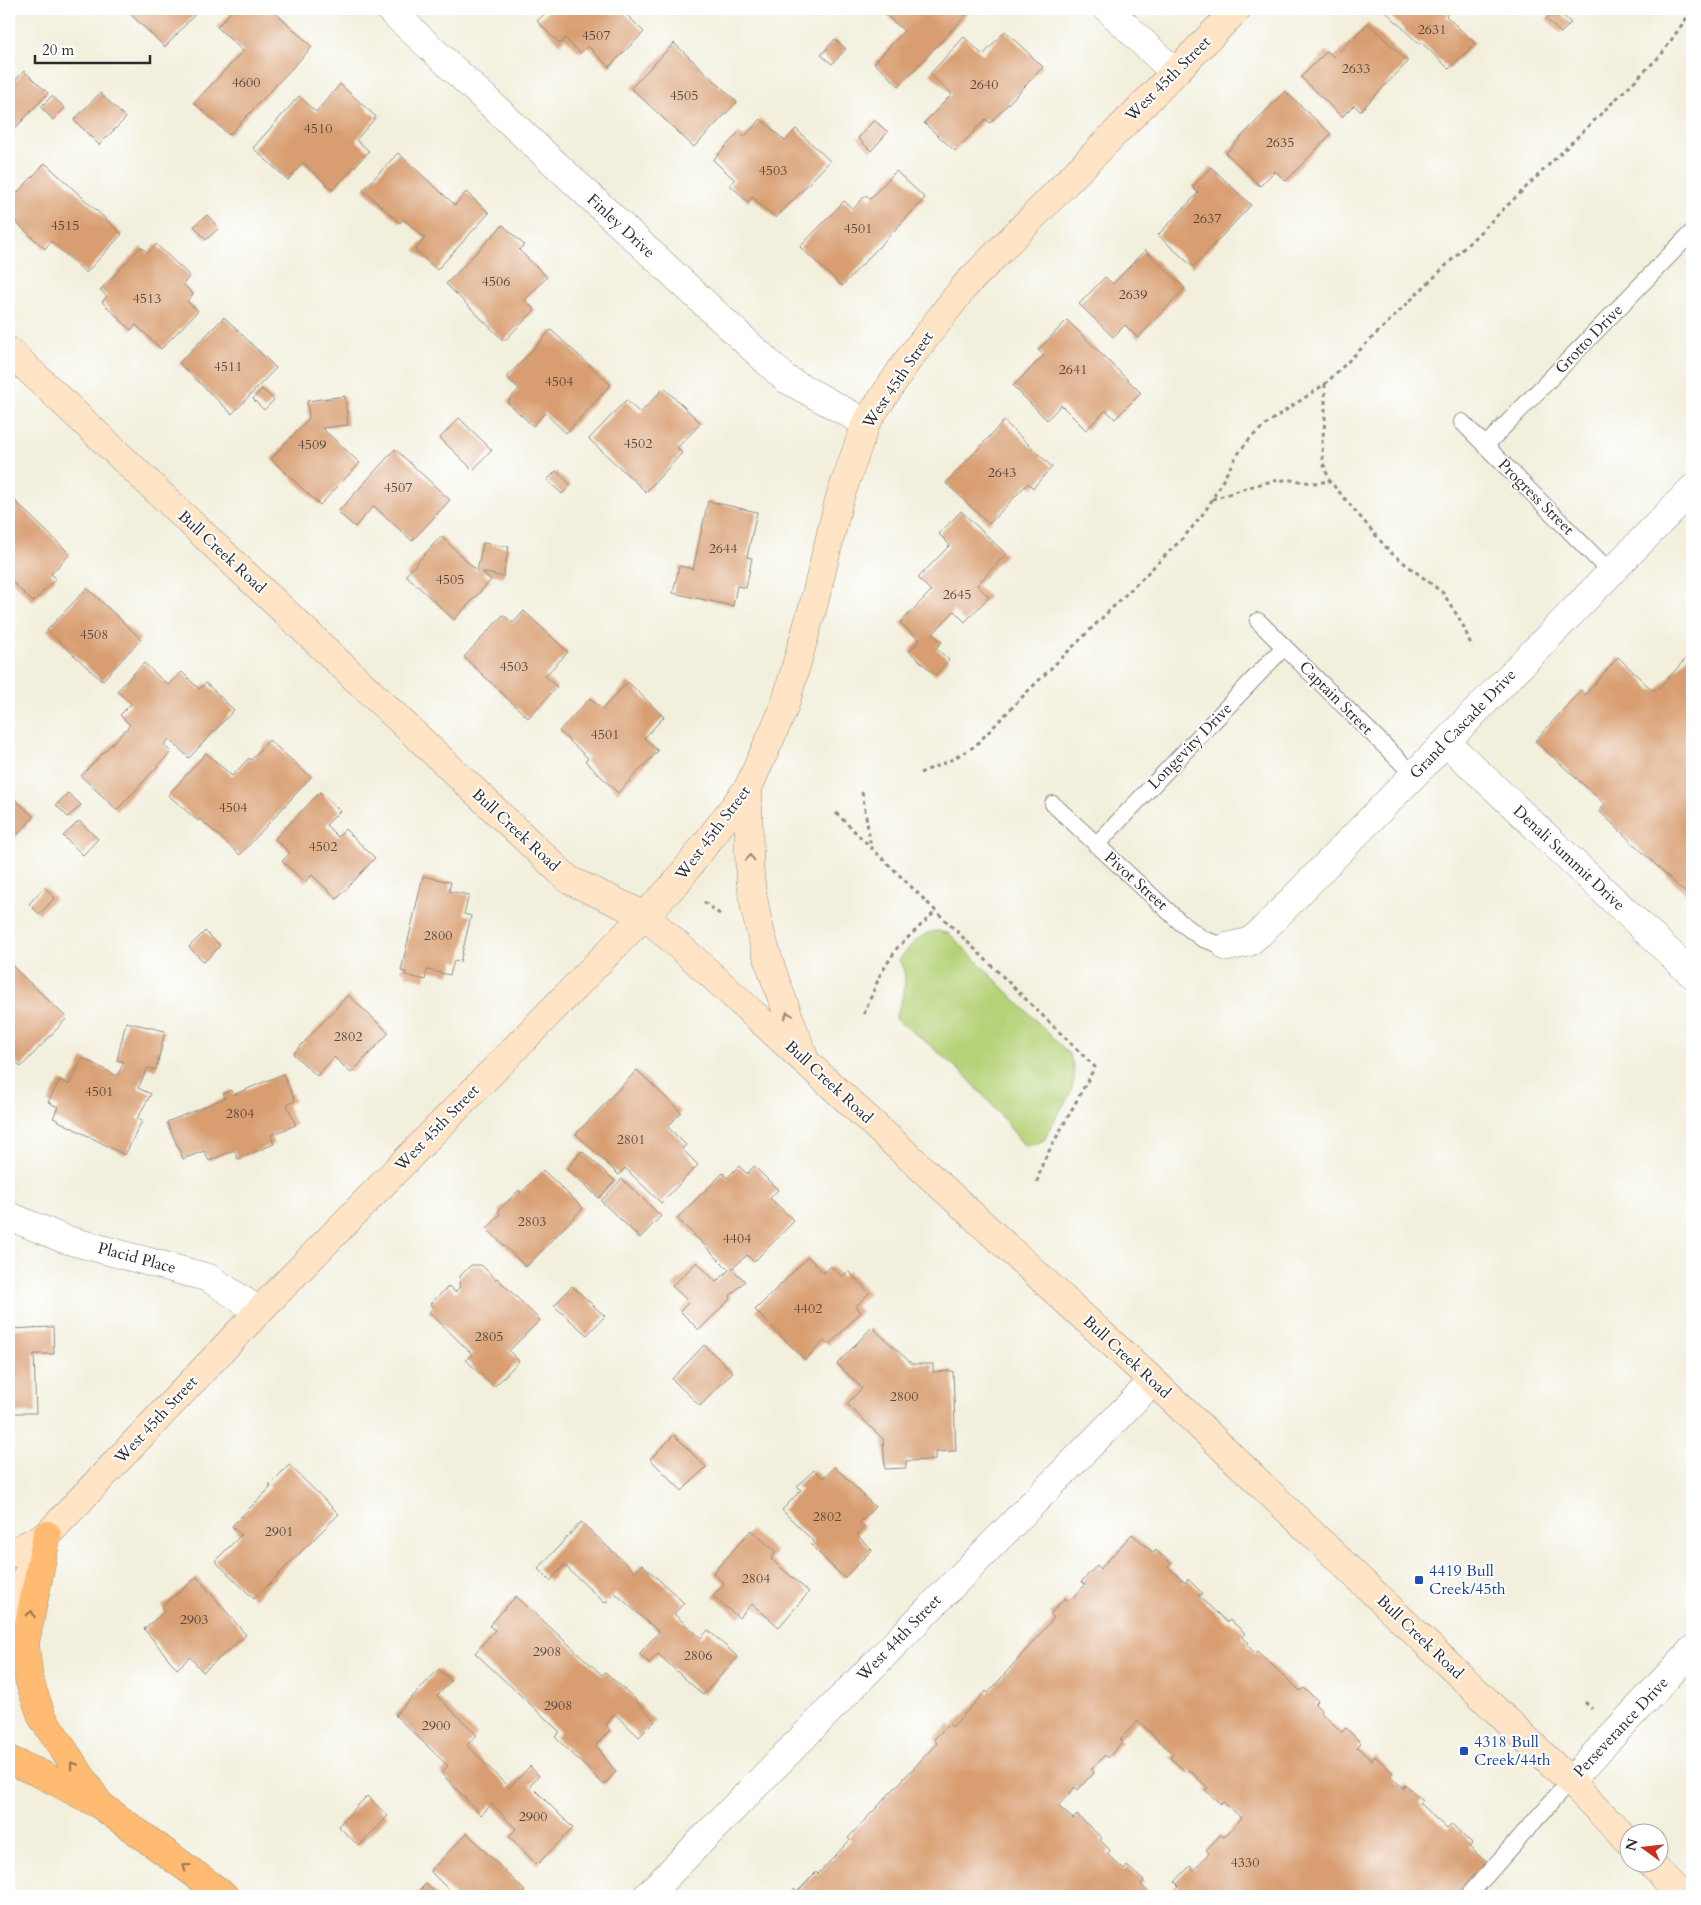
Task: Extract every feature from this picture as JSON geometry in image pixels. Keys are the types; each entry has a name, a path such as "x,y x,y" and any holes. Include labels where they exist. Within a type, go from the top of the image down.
{"highway":[{"path":"47,1535 25,1643 29,1680 42,1717 100,1804"},
{"path":"9,1760 100,1804 226,1896"}],"main road":[{"name":"West 45th Street","path":"9,1611 47,1535 259,1311 676,883 748,788 784,708 814,602 839,500 866,424 905,364 964,287 1237,9"},
{"name":"Bull Creek Road","path":"9,351 569,880 644,915 806,1061 1153,1381 1570,1782 1618,1832"},
{"path":"748,788 750,876 760,931 772,973 806,1061"},
{"name":"West 45th Street","path":"9,1554 47,1535"},
{"path":"1659,1872 1682,1896"}],"street":[{"name":"Finley Drive","path":"389,9 786,379 866,424"},
{"path":"1108,9 1174,72"},
{"name":"Grand Cascade Drive","path":"1226,947 1249,942 1260,933 1692,489"},
{"name":"Denali Summit Drive","path":"1446,742 1692,974"},
{"name":"Placid Place","path":"9,1216 64,1239 209,1278 259,1311"},
{"name":"West 44th Street","path":"647,1896 1153,1381"},
{"name":"Perseverance Drive","path":"1570,1782 1692,1650"}],"lane":[{"name":"Grotto Drive","path":"1485,446 1692,232"},
{"name":"Progress Street","path":"1462,422 1610,572"},
{"name":"Captain Street","path":"1258,622 1414,775"},
{"name":"Longevity Drive","path":"1096,845 1284,648"},
{"name":"Pivot Street","path":"1053,804 1180,922 1203,939 1226,947"},
{"path":"1468,1896 1570,1782"}],"path":[{"path":"920,773 949,761 975,746 1183,538 1199,520 1230,466 1248,441 1273,420 1325,384 1661,55 1692,10"},
{"path":"1325,384 1325,422 1322,442 1323,462 1329,480 1390,552 1443,593 1462,623 1472,647"},
{"path":"1212,500 1235,494 1255,484 1293,480 1311,484 1329,480"},
{"path":"862,792 871,848"},
{"path":"836,813 1095,1067 1042,1162 1037,1182"},
{"path":"864,1014 880,974 896,948 936,911"}],"green space":[{"path":"938,931 950,934 1069,1054 1074,1073 1072,1088 1044,1140 1029,1146 1023,1144 993,1106 964,1074 895,1019 903,997 905,982 903,967 899,960 920,937"}],"building":[{"path":"125,9 200,9 165,47"},
{"path":"234,9 272,9 312,47 229,135 194,103 243,51 217,27"},
{"path":"550,9 621,9 644,32 609,67 588,46 580,53 565,38 560,44 537,21"},
{"path":"880,9 972,9 899,86 874,63 904,31"},
{"path":"1383,9 1453,9 1446,16 1475,43 1449,69 1421,42 1419,44"},
{"path":"1556,9 1571,23 1561,33 1546,19"},
{"path":"1368,23 1408,62 1360,111 1354,105 1342,117 1301,77 1327,51 1334,57"},
{"path":"1005,31 1043,67 990,123 986,119 955,151 924,123 952,94 930,74 964,37 983,55"},
{"path":"835,39 846,49 832,64 821,55"},
{"path":"674,43 737,102 694,147 631,88"},
{"path":"24,71 48,93 9,135 9,87"},
{"path":"340,84 376,117 356,140 369,151 333,190 303,163 288,180 253,148 299,96 316,112"},
{"path":"1285,91 1331,134 1286,181 1275,171 1260,186 1226,153"},
{"path":"100,93 126,118 99,145 74,120"},
{"path":"52,96 65,108 53,120 41,107"},
{"path":"761,119 785,141 796,129 830,161 776,218 752,197 748,202 730,185 735,180 713,160 739,132 744,137"},
{"path":"874,120 888,132 871,151 858,138"},
{"path":"398,153 455,205 466,192 489,213 437,270 415,250 425,238 403,219 400,223 363,190"},
{"path":"45,163 122,234 86,273 51,241 45,249 9,216 9,202"},
{"path":"1211,167 1251,205 1193,267 1158,235 1198,193 1192,187"},
{"path":"896,171 925,198 842,286 800,247 844,201 853,209 866,195 870,199"},
{"path":"207,215 219,228 206,240 194,226"},
{"path":"503,225 524,245 519,250 547,277 525,300 535,310 504,341 446,284"},
{"path":"156,244 190,276 183,284 193,294 187,301 198,311 161,349 136,325 131,330 102,302 107,296 100,290 141,247 148,253"},
{"path":"1145,250 1185,288 1138,338 1125,325 1113,337 1079,304 1105,277 1113,284"},
{"path":"224,317 276,368 232,414 179,363"},
{"path":"1067,320 1141,393 1115,419 1106,410 1086,430 1061,405 1047,420 1013,386 1044,355 1038,350"},
{"path":"551,330 611,385 566,433 545,413 533,426 507,402 519,389 507,377"},
{"path":"664,388 701,423 677,448 682,453 646,492 589,439 626,400 640,413"},
{"path":"262,389 274,400 264,410 253,399"},
{"path":"345,396 348,425 322,428 360,463 320,505 271,459 309,418 307,401"},
{"path":"459,418 492,450 473,470 440,438"},
{"path":"1004,421 1052,467 1033,488 1028,483 989,524 946,483"},
{"path":"395,449 450,500 412,541 374,506 355,527 338,512"},
{"path":"556,471 571,485 562,494 547,480"},
{"path":"14,500 70,554 51,574 56,578 33,602 9,578 9,506"},
{"path":"708,501 757,512 747,557 752,558 746,588 737,586 733,606 673,593 679,566 693,569"},
{"path":"961,511 1006,554 977,585 989,597 965,622 954,611 933,634 942,642 936,648 949,660 935,675 909,651 920,640 900,623 931,591 918,578 950,545 939,534"},
{"path":"441,536 477,571 483,543 509,547 503,577 482,572 491,580 454,620 406,575"},
{"path":"87,588 141,639 102,681 47,630"},
{"path":"524,611 568,652 545,676 557,687 528,718 464,657 503,615 513,623"},
{"path":"1692,652 1692,899 1599,811 1605,804 1535,741 1581,690 1585,695 1618,657 1652,690 1657,690"},
{"path":"144,663 168,685 182,672 199,689 206,683 234,710 189,758 169,739 164,745 171,752 117,810 81,776 130,725 120,715 131,704 117,691"},
{"path":"628,682 664,717 644,738 658,751 618,793 585,761 588,758 559,731 590,698 602,709"},
{"path":"269,740 311,777 240,855 200,819 198,821 168,795 206,753 232,776 249,758 251,760"},
{"path":"320,792 340,811 326,825 338,837 345,829 375,858 337,899 312,875 305,882 282,861 290,853 275,839"},
{"path":"68,793 81,805 68,817 56,805"},
{"path":"11,796 34,817 9,844 9,798"},
{"path":"79,821 98,839 83,855 63,836"},
{"path":"423,876 451,882 449,891 469,895 464,914 471,916 460,962 454,961 450,975 427,970 425,980 405,975 406,972 401,971"},
{"path":"44,887 55,898 39,914 29,904"},
{"path":"205,931 220,946 204,962 189,947"},
{"path":"9,963 67,1018 21,1067 9,1056"},
{"path":"348,995 389,1033 351,1073 334,1057 317,1076 293,1054"},
{"path":"126,1022 165,1031 156,1070 148,1068 138,1088 151,1094 137,1119 142,1121 125,1155 53,1118 58,1107 48,1102 60,1080 69,1085 83,1058 117,1076 124,1062 117,1060"},
{"path":"637,1070 681,1112 668,1127 686,1145 682,1149 698,1165 661,1203 625,1168 619,1175 576,1134"},
{"path":"283,1074 295,1101 287,1105 296,1125 271,1135 274,1144 238,1159 234,1150 209,1161 204,1151 183,1159 167,1122 225,1098 223,1094 231,1090 233,1095"},
{"path":"582,1151 615,1181 599,1198 567,1169"},
{"path":"739,1166 747,1174 754,1166 778,1190 770,1198 794,1221 754,1262 747,1255 732,1269 745,1281 699,1330 680,1311 689,1302 672,1286 697,1262 716,1282 729,1270 677,1218 723,1173 727,1178"},
{"path":"543,1170 583,1208 526,1267 487,1229 500,1214 498,1211 519,1190 521,1193"},
{"path":"622,1179 661,1216 640,1238 601,1201"},
{"path":"808,1257 824,1273 831,1266 842,1277 848,1271 869,1293 856,1306 861,1312 829,1345 824,1341 805,1360 755,1310"},
{"path":"471,1265 481,1265 540,1320 509,1351 519,1361 494,1387 466,1360 472,1354 429,1312 434,1307 430,1304 449,1286 455,1292 459,1288 460,1276"},
{"path":"572,1286 605,1316 587,1335 554,1306"},
{"path":"53,1327 54,1354 34,1354 36,1413 9,1413 9,1329"},
{"path":"872,1327 912,1364 933,1364 933,1372 953,1371 956,1451 935,1452 935,1460 906,1461 906,1468 885,1469 883,1439 847,1404 862,1388 837,1364"},
{"path":"704,1345 733,1372 700,1406 672,1379"},
{"path":"674,1435 706,1467 682,1491 650,1459"},
{"path":"289,1465 339,1514 254,1599 215,1561 241,1535 232,1526 271,1487 269,1485"},
{"path":"835,1467 875,1507 859,1523 864,1527 857,1535 872,1550 844,1578 811,1545 814,1542 782,1510 801,1490 797,1486 814,1470 823,1478"},
{"path":"581,1522 635,1572 642,1564 684,1603 674,1614 701,1638 708,1630 738,1657 703,1695 658,1654 649,1663 639,1654 659,1632 615,1593 605,1603 564,1565 550,1581 538,1569"},
{"path":"751,1530 776,1552 771,1559 809,1592 779,1627 752,1604 739,1618 713,1596 724,1583 713,1573"},
{"path":"1132,1534 1154,1553 1156,1550 1172,1564 1168,1567 1185,1583 1188,1579 1202,1593 1198,1596 1227,1622 1230,1620 1245,1633 1242,1637 1249,1643 1247,1645 1255,1653 1257,1651 1300,1691 1304,1688 1318,1701 1315,1704 1321,1710 1320,1712 1342,1732 1346,1728 1361,1743 1357,1747 1372,1760 1375,1756 1393,1773 1390,1776 1403,1788 1405,1784 1422,1800 1419,1803 1447,1829 1452,1824 1472,1844 1469,1847 1490,1865 1461,1896 1169,1896 1179,1886 1175,1882 1190,1866 1194,1870 1209,1853 1206,1850 1220,1835 1224,1837 1242,1818 1223,1802 1221,1804 1205,1790 1208,1788 1189,1770 1187,1773 1170,1758 1173,1754 1138,1721 1120,1739 1123,1741 1108,1758 1105,1755 1091,1770 1093,1773 1078,1790 1075,1787 1058,1806 1073,1819 1077,1815 1102,1838 1100,1840 1110,1850 1107,1854 1124,1870 1127,1866 1144,1881 1141,1885 1153,1896 787,1896 794,1889 797,1892 816,1872 818,1874 850,1840 848,1838 937,1743 934,1739 949,1724 952,1727 986,1691 988,1693 1054,1618 1050,1614 1065,1598 1069,1602 1085,1585 1081,1582 1097,1565 1100,1569"},
{"path":"197,1577 246,1635 203,1672 190,1657 177,1669 144,1629 165,1611 162,1606"},
{"path":"516,1596 602,1675 605,1672 632,1696 655,1721 639,1737 615,1714 606,1725 610,1730 596,1745 616,1772 604,1785 555,1737 560,1732 475,1653 495,1630 489,1626"},
{"path":"439,1669 451,1681 437,1696 477,1735 467,1745 509,1788 530,1766 539,1776 530,1785 573,1828 537,1865 509,1836 516,1829 492,1804 481,1815 441,1773 448,1766 395,1715"},
{"path":"367,1796 388,1816 359,1846 338,1826"},
{"path":"467,1833 525,1891 520,1896 455,1896 430,1871"},
{"path":"426,1884 439,1896 414,1896"}],"place":[{"name":"4419 Bull Creek/45th","path":"1419,1580"},
{"name":"4318 Bull Creek/44th","path":"1464,1751"}]}
